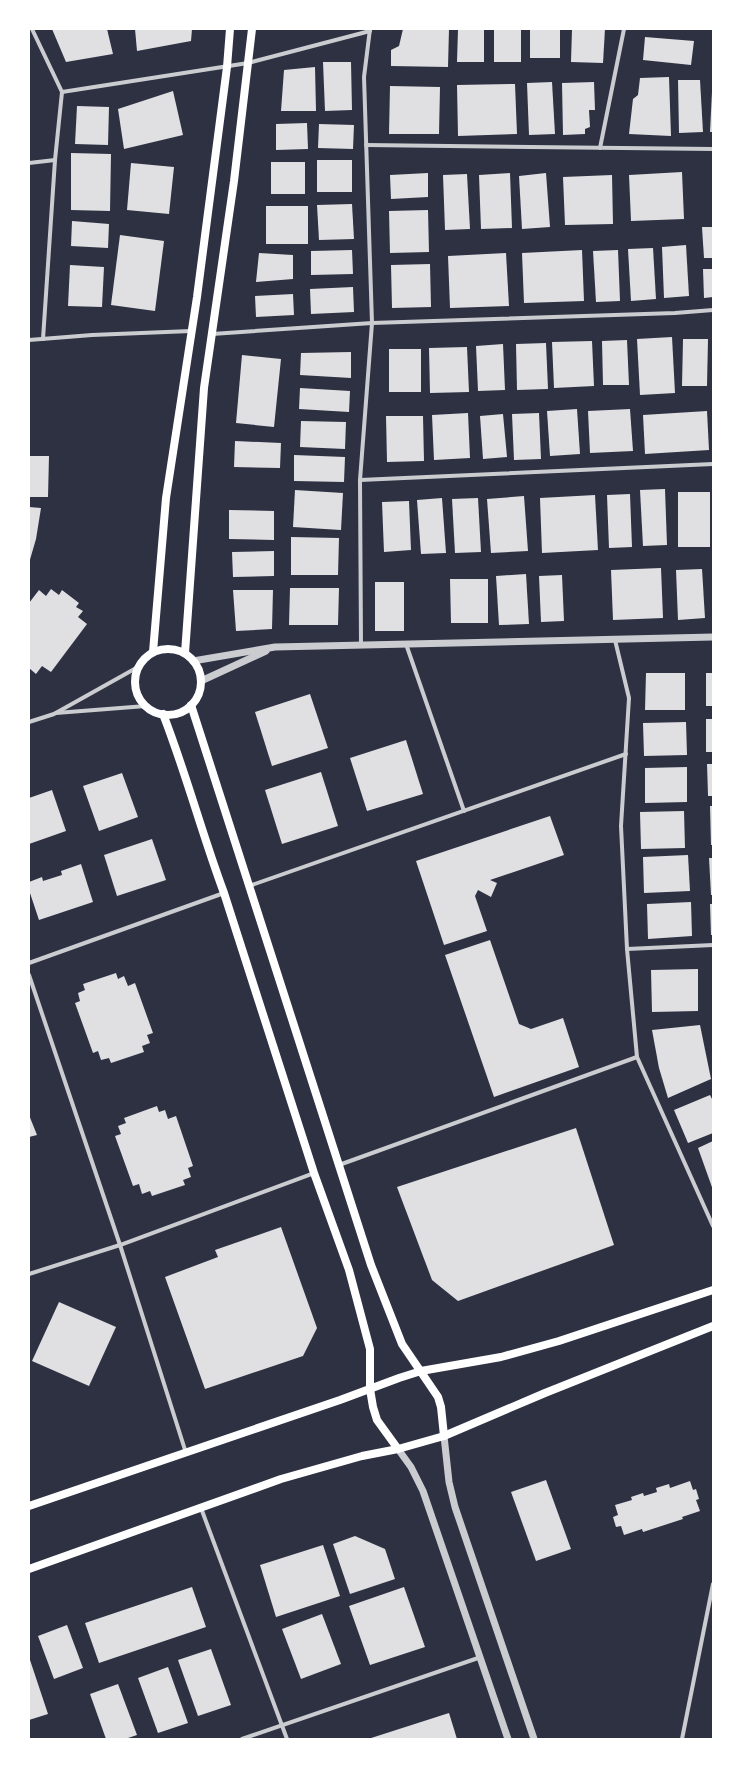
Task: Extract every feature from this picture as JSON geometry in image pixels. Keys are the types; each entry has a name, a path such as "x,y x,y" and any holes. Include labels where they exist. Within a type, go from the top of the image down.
{"main road":[{"path":"153,652 166,498 197,297 227,67 230,29"},
{"path":"185,654 204,388 234,181 252,29"},
{"path":"164,649 174,650 185,654 193,661 198,670 201,681 199,692 191,705 176,714 163,714 155,712 146,706 139,698 135,678 138,668 144,659 153,652 164,649"},
{"path":"191,705 371,1265 399,1337 406,1350 438,1397 441,1407 444,1436"},
{"path":"163,714 182,763 209,853 224,894 314,1173 349,1270 370,1349 370,1389 377,1420 398,1449"},
{"path":"29,1506 421,1371 501,1357 552,1343 713,1290"},
{"path":"29,1569 312,1469 362,1456 398,1449 444,1436 545,1393 713,1326"}],"street":[{"path":"32,29 62,92 55,160 43,339"},
{"path":"600,148 624,29"},
{"path":"62,92 248,63 370,30 364,76 372,323 360,480 361,645"},
{"path":"366,145 713,149"},
{"path":"29,164 55,160"},
{"path":"212,334 372,323 675,313 713,310"},
{"path":"29,340 191,330"},
{"path":"360,480 713,464"},
{"path":"193,661 275,647 713,637"},
{"path":"616,640 629,698 621,826 627,949 637,1057 713,1226"},
{"path":"406,644 464,811"},
{"path":"201,681 275,647"},
{"path":"29,722 54,714 138,668"},
{"path":"54,714 146,706"},
{"path":"249,886 626,754"},
{"path":"29,963 224,894"},
{"path":"627,949 713,945"},
{"path":"29,975 120,1245 186,1453"},
{"path":"338,1165 637,1057"},
{"path":"29,1274 120,1245 314,1173"},
{"path":"444,1436 449,1482 455,1507 534,1739"},
{"path":"398,1449 411,1467 423,1491 508,1739"},
{"path":"201,1508 287,1739"},
{"path":"682,1739 713,1584"},
{"path":"242,1739 282,1724 481,1657"}],"building":[{"path":"52,29 107,29 113,54 66,62"},
{"path":"135,29 192,29 191,41 137,51"},
{"path":"403,29 449,29 448,67 391,66 391,50 399,46"},
{"path":"458,29 484,29 484,62 457,62"},
{"path":"494,29 521,29 521,62 494,62"},
{"path":"530,29 560,29 560,58 530,58"},
{"path":"572,29 605,29 603,63 571,62"},
{"path":"645,37 694,41 691,65 643,60"},
{"path":"323,62 351,62 352,110 325,111"},
{"path":"315,67 316,111 281,111 284,70"},
{"path":"669,77 671,136 629,134 633,99 638,95 640,78"},
{"path":"678,80 700,80 703,132 679,133"},
{"path":"552,82 555,134 529,135 527,83"},
{"path":"594,82 595,110 589,110 590,127 585,129 585,134 563,135 562,83"},
{"path":"515,84 517,134 458,136 457,85"},
{"path":"390,86 440,87 439,134 389,134"},
{"path":"173,91 183,135 124,149 118,109"},
{"path":"712,92 713,132 710,132"},
{"path":"77,106 109,107 108,145 75,144"},
{"path":"307,123 308,149 276,150 276,124"},
{"path":"319,124 354,125 353,149 318,148"},
{"path":"71,153 111,154 110,211 71,210"},
{"path":"317,160 352,160 352,192 317,192"},
{"path":"271,162 305,162 305,194 271,194"},
{"path":"131,163 174,167 169,214 127,210"},
{"path":"682,172 684,219 631,221 629,175"},
{"path":"428,173 428,197 391,199 390,175"},
{"path":"510,173 512,228 481,229 479,175"},
{"path":"546,173 550,227 522,229 519,176"},
{"path":"467,174 470,229 445,230 443,175"},
{"path":"612,175 613,224 565,225 563,177"},
{"path":"352,204 354,239 319,240 317,205"},
{"path":"266,206 308,206 308,244 266,244"},
{"path":"428,210 429,252 390,253 389,211"},
{"path":"72,221 109,224 108,248 71,246"},
{"path":"702,227 713,227 713,258 704,258"},
{"path":"120,235 164,241 155,311 111,305"},
{"path":"686,245 689,296 664,298 662,247"},
{"path":"653,248 656,299 631,301 628,249"},
{"path":"352,250 353,274 311,275 311,251"},
{"path":"582,250 584,301 524,303 522,253"},
{"path":"618,250 620,301 596,302 593,251"},
{"path":"259,253 293,255 293,279 256,282"},
{"path":"506,253 509,306 450,308 448,256"},
{"path":"430,264 431,307 392,308 391,265"},
{"path":"70,265 104,267 102,307 68,306"},
{"path":"703,269 713,269 713,297 704,298"},
{"path":"353,287 354,312 311,314 310,289"},
{"path":"293,294 294,315 256,317 255,296"},
{"path":"672,337 675,393 640,395 637,339"},
{"path":"683,339 708,339 707,386 682,386"},
{"path":"627,340 629,385 603,385 602,341"},
{"path":"592,341 594,386 554,388 552,342"},
{"path":"546,343 548,389 517,390 516,344"},
{"path":"503,344 505,390 478,391 476,346"},
{"path":"467,347 469,392 430,393 429,348"},
{"path":"389,349 421,349 421,392 389,392"},
{"path":"351,352 351,378 300,375 301,353"},
{"path":"242,355 281,359 274,427 236,423"},
{"path":"300,388 350,391 349,412 299,409"},
{"path":"577,409 580,454 550,456 547,411"},
{"path":"630,409 633,451 590,453 588,411"},
{"path":"707,411 709,450 645,454 643,415"},
{"path":"468,413 470,458 434,460 432,415"},
{"path":"539,413 541,459 514,460 512,414"},
{"path":"503,414 507,457 483,459 480,416"},
{"path":"386,416 423,416 424,461 387,462"},
{"path":"301,421 346,422 345,449 300,447"},
{"path":"235,441 281,443 280,468 234,467"},
{"path":"294,455 345,457 344,482 294,481"},
{"path":"29,456 49,456 48,497 29,497"},
{"path":"665,489 667,545 643,546 640,490"},
{"path":"295,490 343,493 341,530 293,527"},
{"path":"678,492 710,492 710,547 678,547"},
{"path":"630,494 632,547 609,548 607,495"},
{"path":"595,495 598,550 542,553 540,498"},
{"path":"524,496 528,551 491,553 487,499"},
{"path":"442,498 446,553 421,554 417,500"},
{"path":"478,498 481,552 455,553 452,499"},
{"path":"409,501 411,550 384,552 382,502"},
{"path":"29,507 41,508 36,539 29,563"},
{"path":"229,510 274,511 274,540 229,539"},
{"path":"291,537 339,538 338,575 291,575"},
{"path":"274,551 274,576 233,577 232,552"},
{"path":"661,568 663,618 613,620 611,570"},
{"path":"702,569 705,618 678,620 676,570"},
{"path":"526,574 529,624 499,625 496,576"},
{"path":"562,575 564,621 541,622 539,576"},
{"path":"450,579 488,579 488,623 451,623"},
{"path":"375,582 404,582 404,631 375,631"},
{"path":"290,588 339,588 338,625 289,625"},
{"path":"51,589 59,595 62,590 79,603 76,607 83,611 78,617 87,624 51,672 42,666 36,674 29,668 29,603 39,590 46,596"},
{"path":"233,590 273,590 272,629 236,631"},
{"path":"646,673 685,673 685,710 645,710"},
{"path":"706,673 713,673 713,706 706,706"},
{"path":"310,694 328,748 272,766 255,712"},
{"path":"706,719 713,719 713,752 706,752"},
{"path":"686,722 687,755 644,756 643,723"},
{"path":"406,740 423,794 367,811 350,758"},
{"path":"707,764 713,764 713,796 708,796"},
{"path":"687,767 687,802 645,803 645,768"},
{"path":"321,772 338,826 282,844 265,790"},
{"path":"122,773 138,817 99,831 83,786"},
{"path":"52,790 66,831 29,844 29,798"},
{"path":"710,806 713,806 713,845 711,845"},
{"path":"684,811 685,848 641,849 640,812"},
{"path":"550,816 564,855 490,880 497,883 491,897 478,890 475,896 487,931 444,945 416,861"},
{"path":"152,839 166,880 117,896 104,855"},
{"path":"688,855 690,891 644,893 643,857"},
{"path":"709,858 713,858 713,895 711,895"},
{"path":"81,864 93,902 39,920 29,890 29,882 42,877 43,881 62,875 61,871"},
{"path":"691,902 692,936 648,939 647,904"},
{"path":"710,904 713,904 713,935 711,935"},
{"path":"490,940 519,1024 531,1029 563,1018 579,1067 494,1097 445,955"},
{"path":"698,969 698,1011 652,1012 651,970"},
{"path":"116,973 118,979 124,976 128,986 135,983 153,1033 147,1035 150,1043 142,1046 144,1052 111,1063 109,1058 101,1060 98,1051 93,1053 75,1003 80,1001 78,993 85,990 83,984"},
{"path":"700,1025 711,1079 668,1098 659,1068 652,1030"},
{"path":"710,1095 713,1101 713,1133 688,1143 674,1110"},
{"path":"157,1106 159,1112 165,1110 168,1119 176,1116 193,1166 188,1168 191,1177 183,1180 185,1185 152,1196 150,1191 142,1194 139,1184 133,1186 115,1136 121,1134 118,1126 126,1123 124,1118"},
{"path":"29,1115 37,1135 29,1137"},
{"path":"576,1128 614,1245 458,1301 432,1280 397,1187"},
{"path":"713,1141 713,1190 698,1148"},
{"path":"281,1227 317,1328 303,1356 205,1389 165,1277 218,1257 215,1250"},
{"path":"59,1302 116,1327 89,1386 32,1361"},
{"path":"546,1480 571,1549 536,1561 511,1492"},
{"path":"690,1481 693,1490 696,1489 699,1499 696,1500 700,1511 682,1517 683,1519 643,1532 642,1529 624,1535 621,1526 616,1527 613,1517 618,1515 615,1505 632,1500 631,1497 643,1493 644,1496 657,1492 656,1488 669,1484 670,1488"},
{"path":"355,1536 385,1549 395,1579 350,1594 333,1544"},
{"path":"323,1545 340,1596 276,1617 260,1565"},
{"path":"192,1587 206,1627 99,1663 85,1623"},
{"path":"404,1587 425,1647 370,1665 349,1606"},
{"path":"322,1614 341,1664 301,1679 282,1629"},
{"path":"67,1625 83,1668 54,1679 38,1636"},
{"path":"211,1649 231,1705 198,1716 178,1660"},
{"path":"29,1657 48,1714 29,1720"},
{"path":"168,1667 188,1723 158,1733 138,1678"},
{"path":"118,1684 137,1735 125,1739 106,1739 90,1694"},
{"path":"449,1713 457,1739 368,1739"}]}
